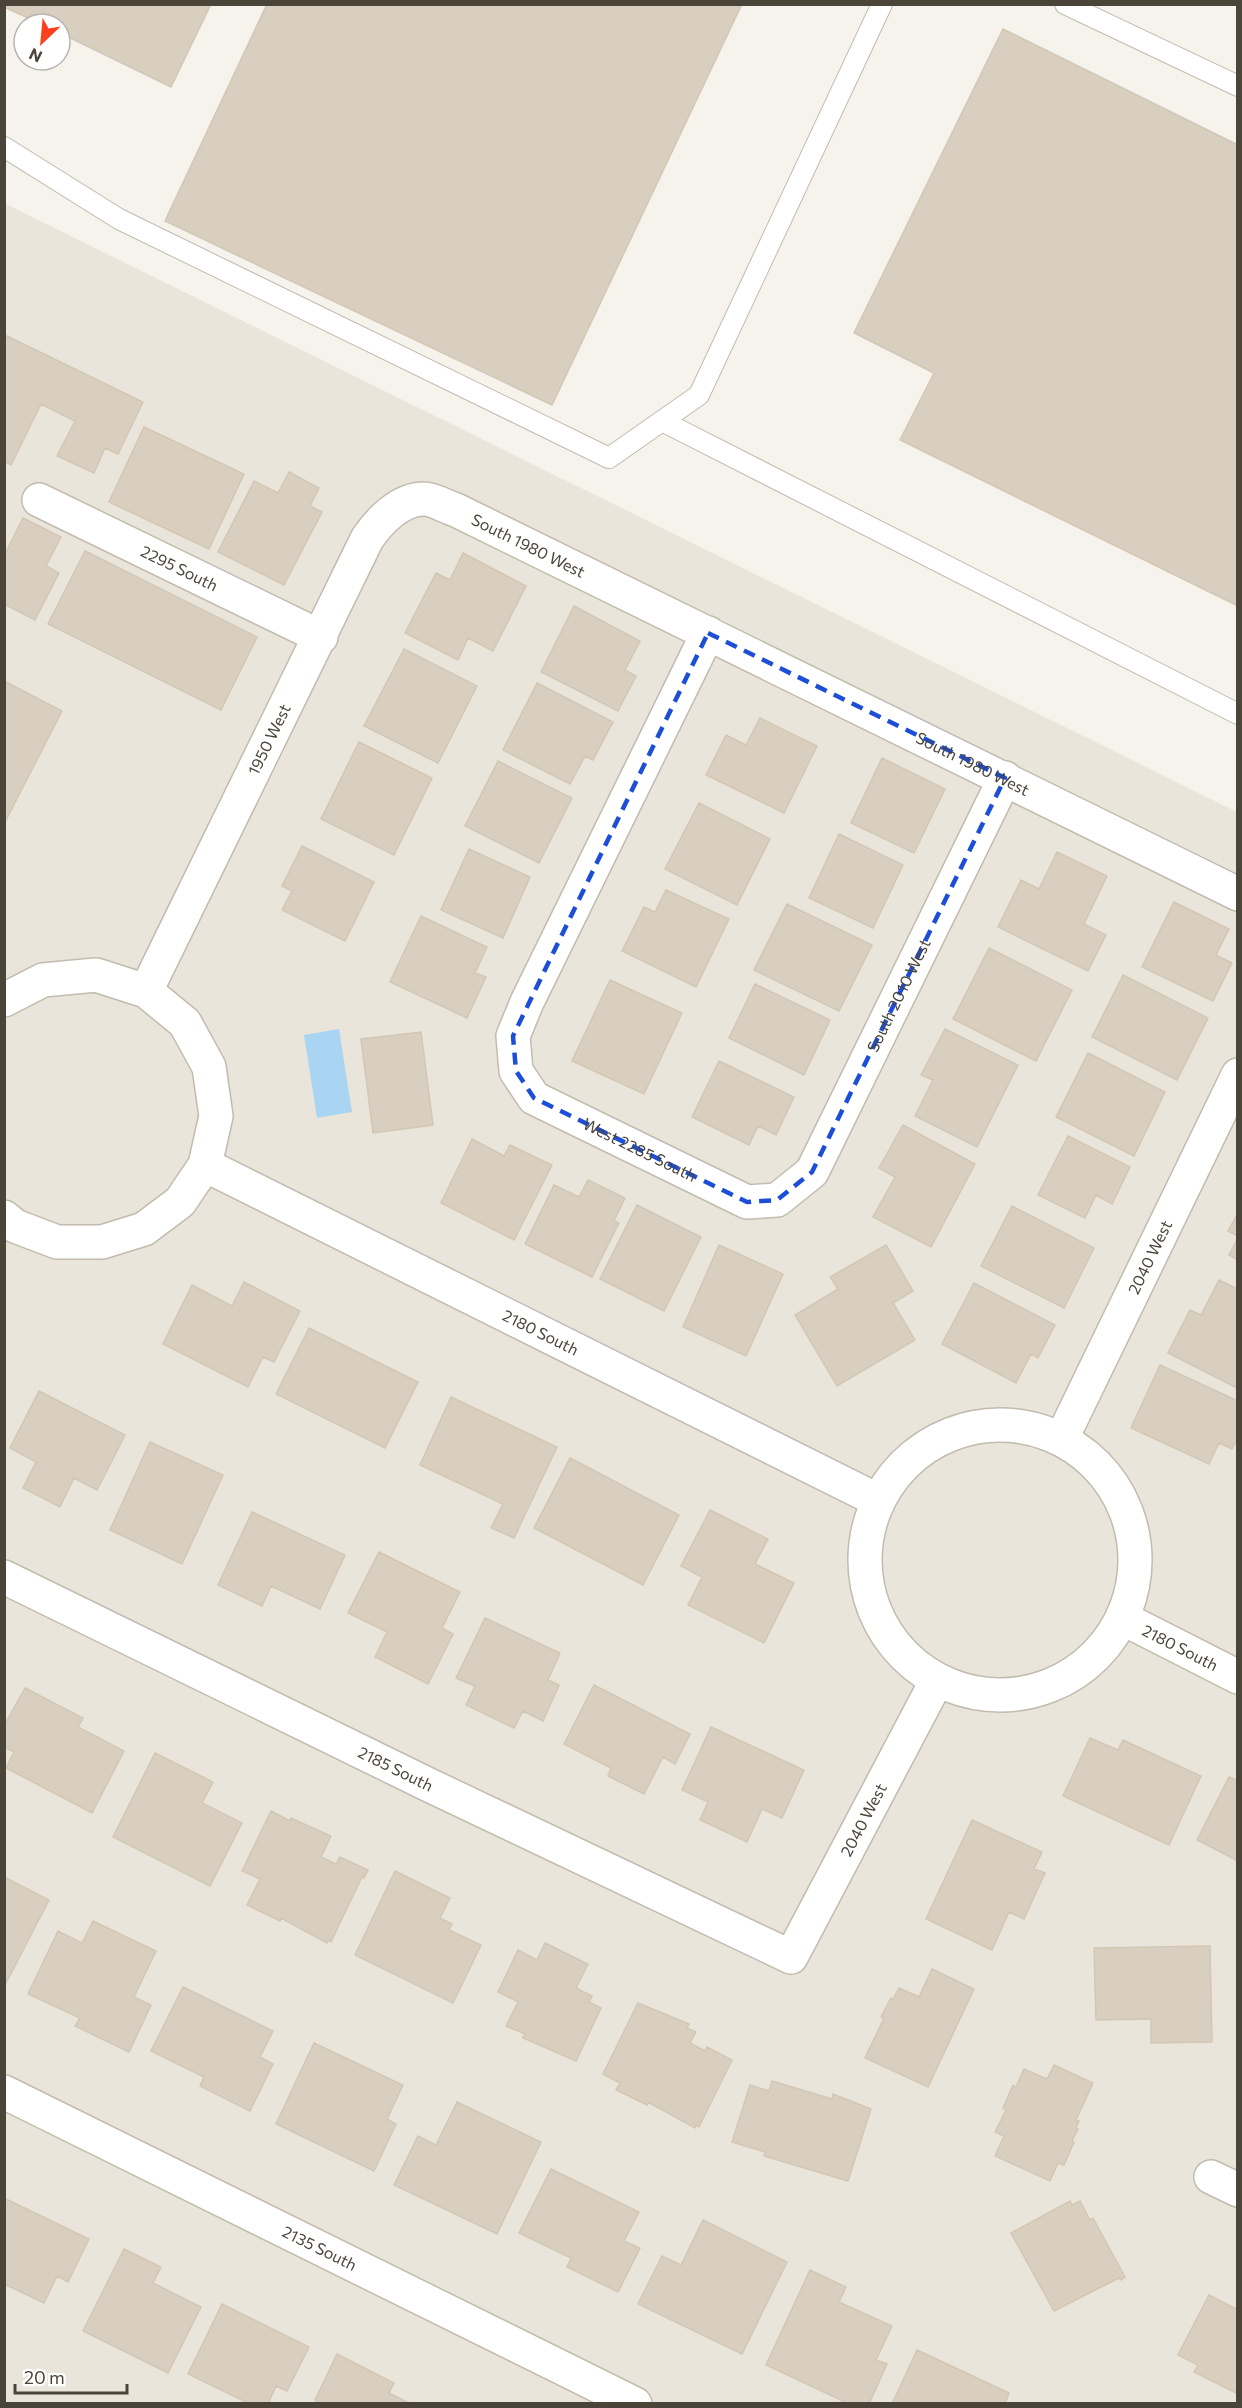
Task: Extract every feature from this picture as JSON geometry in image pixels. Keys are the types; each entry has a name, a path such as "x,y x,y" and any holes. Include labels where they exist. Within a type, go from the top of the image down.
{"street":[{"name":"South 1980 West","path":"411,502 424,499 456,510 1238,894"},
{"name":"2295 South","path":"39,500 321,637"},
{"name":"1950 West","path":"146,991 367,539 378,523 411,502"},
{"name":"West 2285 South","path":"708,633 527,1002 513,1036 516,1071 534,1098 747,1202 777,1200"},
{"name":"South 2010 West","path":"777,1200 812,1172 1005,778"},
{"path":"4,1000 43,980 96,975 146,991 185,1023 210,1067 216,1116 205,1165 180,1202 144,1229 102,1242 57,1242 8,1230"},
{"name":"2040 West","path":"1062,1438 1238,1075"},
{"name":"2180 South","path":"205,1165 877,1500"},
{"path":"1010,1424 1062,1438 1103,1471 1129,1516 1136,1568 1124,1619 1092,1661 1046,1688 993,1696 936,1682 898,1652 871,1605 863,1551 877,1500 910,1457 957,1430 1010,1424"},
{"name":"2185 South","path":"4,1577 429,1785 791,1957"},
{"name":"2180 South","path":"1124,1619 1238,1677"},
{"name":"2040 West","path":"791,1957 936,1682"},
{"name":"2135 South","path":"4,2092 635,2403"}],"lane":[{"path":"4,147 119,219 609,458 699,395 882,4"},
{"path":"1065,4 1238,86"},
{"path":"662,421 1238,714"}],"highlighted area":[{"path":"708,633 1005,778 812,1172 777,1200 747,1202 534,1098 516,1071 513,1036"}],"shaded area":[{"path":"4,203 1237,812 1237,2403 5,2403"}],"water":[{"path":"339,1029 352,1112 317,1118 304,1035"}],"building":[{"path":"4,4 211,4 171,87 72,39 72,12 15,12 4,7"},
{"path":"267,4 742,4 552,405 165,221"},
{"path":"1003,29 1238,145 1238,606 900,440 934,373 854,333"},
{"path":"7,336 143,402 118,454 105,448 94,473 57,456 75,421 41,404 11,465 4,461 4,341"},
{"path":"144,427 244,474 209,549 109,502"},
{"path":"289,472 319,488 310,506 322,512 284,585 218,552 254,481 278,493"},
{"path":"23,518 61,537 46,566 59,573 35,620 4,604 4,551 6,552"},
{"path":"85,551 257,637 221,710 48,624"},
{"path":"463,553 526,586 493,651 468,638 458,660 405,633 436,573 450,580"},
{"path":"574,606 640,641 625,670 636,676 618,711 541,672"},
{"path":"404,649 477,686 438,763 364,726"},
{"path":"4,681 62,711 4,824"},
{"path":"537,683 613,722 593,760 585,756 570,784 503,750"},
{"path":"760,718 817,746 784,813 706,775 726,735 746,745"},
{"path":"359,742 432,778 394,855 321,819"},
{"path":"882,758 945,789 914,853 851,823"},
{"path":"498,761 572,798 539,863 465,826"},
{"path":"699,803 770,839 737,905 665,869"},
{"path":"839,834 903,865 873,928 809,898"},
{"path":"302,846 374,882 345,941 282,910 292,891 282,886"},
{"path":"469,849 530,877 503,938 441,910"},
{"path":"1057,852 1107,876 1084,924 1106,935 1088,971 998,927 1021,880 1039,889"},
{"path":"666,890 729,919 696,987 622,951 644,907 655,912"},
{"path":"1174,902 1229,929 1216,955 1232,963 1213,1001 1142,967"},
{"path":"787,904 872,945 839,1011 754,970"},
{"path":"421,916 487,947 475,973 486,977 467,1018 390,982"},
{"path":"989,948 1072,990 1036,1061 953,1019"},
{"path":"1123,975 1208,1018 1177,1080 1092,1037"},
{"path":"610,980 682,1013 644,1094 572,1061"},
{"path":"755,984 830,1020 804,1075 729,1038"},
{"path":"945,1029 1018,1065 977,1147 915,1116 933,1080 921,1075"},
{"path":"421,1032 433,1125 373,1133 361,1039"},
{"path":"1088,1053 1165,1092 1134,1156 1056,1117"},
{"path":"719,1061 794,1097 776,1135 758,1126 749,1145 692,1117"},
{"path":"903,1125 975,1164 931,1247 873,1217 895,1177 879,1168"},
{"path":"1068,1136 1130,1167 1112,1204 1096,1195 1085,1218 1038,1195"},
{"path":"472,1139 504,1156 510,1145 552,1165 514,1240 441,1203"},
{"path":"588,1180 625,1198 614,1221 619,1223 592,1277 525,1244 554,1185 579,1197"},
{"path":"637,1205 701,1237 664,1311 600,1279"},
{"path":"1012,1206 1094,1248 1064,1308 981,1266"},
{"path":"1238,1213 1238,1236 1228,1231"},
{"path":"1238,1238 1238,1260 1229,1255"},
{"path":"719,1245 783,1274 746,1356 683,1327"},
{"path":"886,1245 913,1291 893,1303 915,1340 837,1386 795,1315 838,1289 830,1277"},
{"path":"1219,1280 1238,1289 1237,1388 1168,1353 1190,1310 1201,1315"},
{"path":"244,1282 300,1311 274,1362 263,1357 248,1387 163,1344 192,1285 232,1306"},
{"path":"974,1283 1055,1325 1038,1358 1031,1354 1016,1383 942,1344"},
{"path":"309,1328 418,1382 385,1448 276,1394"},
{"path":"1160,1365 1238,1401 1238,1437 1232,1449 1219,1443 1209,1464 1131,1428"},
{"path":"39,1391 125,1435 97,1490 74,1478 60,1507 23,1488 36,1462 10,1448"},
{"path":"451,1397 557,1447 514,1538 491,1528 503,1504 420,1465"},
{"path":"150,1442 223,1475 182,1564 110,1530"},
{"path":"570,1458 679,1515 643,1585 534,1528"},
{"path":"710,1510 768,1539 755,1564 794,1583 764,1643 688,1605 702,1577 681,1566"},
{"path":"252,1512 345,1555 320,1609 271,1586 262,1606 218,1585"},
{"path":"379,1552 460,1592 442,1628 453,1634 428,1684 375,1657 387,1632 348,1613"},
{"path":"485,1618 560,1653 548,1680 559,1685 543,1721 523,1711 514,1728 466,1705 475,1686 456,1678"},
{"path":"594,1685 690,1734 675,1764 663,1757 644,1794 608,1776 611,1768 564,1744"},
{"path":"25,1688 83,1718 78,1727 124,1751 92,1813 6,1768 14,1752 4,1747 4,1726"},
{"path":"711,1727 804,1770 782,1818 762,1809 747,1842 700,1820 708,1802 682,1790"},
{"path":"1090,1738 1118,1750 1123,1740 1201,1776 1169,1845 1063,1796"},
{"path":"155,1753 213,1782 202,1803 242,1823 210,1886 113,1837"},
{"path":"1229,1777 1238,1781 1238,1861 1197,1840"},
{"path":"271,1811 290,1821 291,1818 331,1836 321,1857 336,1864 340,1857 368,1870 364,1878 362,1877 331,1942 328,1940 327,1943 281,1918 280,1921 247,1905 260,1879 242,1871"},
{"path":"972,1820 1042,1852 1034,1869 1045,1873 1024,1919 1009,1912 992,1950 926,1919"},
{"path":"395,1871 450,1898 440,1918 452,1924 449,1930 481,1945 453,2003 355,1955"},
{"path":"4,1877 49,1900 4,1987"},
{"path":"93,1921 156,1951 134,1997 151,2005 129,2052 75,2026 80,2018 28,1994 58,1931 82,1943"},
{"path":"545,1943 588,1964 576,1988 592,1996 589,2002 601,2008 576,2061 523,2038 525,2034 506,2026 518,2002 498,1992 518,1950 537,1960"},
{"path":"1210,1946 1212,2042 1151,2043 1151,2019 1096,2020 1094,1948"},
{"path":"932,1969 974,1989 928,2087 865,2058 891,1998 893,1999 899,1988 919,1997"},
{"path":"183,1987 273,2031 260,2057 273,2064 250,2111 200,2086 204,2077 151,2051"},
{"path":"638,2003 689,2024 687,2028 696,2032 690,2043 705,2051 707,2047 732,2060 699,2127 696,2125 695,2128 648,2102 647,2105 616,2090 620,2083 603,2074"},
{"path":"314,2043 403,2085 387,2119 396,2124 374,2171 276,2124"},
{"path":"1054,2065 1093,2083 1076,2120 1079,2121 1076,2128 1078,2129 1064,2165 1058,2163 1050,2181 995,2156 1004,2136 995,2132 1006,2110 1003,2108 1013,2085 1016,2087 1024,2069 1047,2079"},
{"path":"772,2081 832,2099 833,2094 871,2109 848,2181 764,2156 765,2152 732,2142 750,2085 769,2091"},
{"path":"457,2102 541,2142 497,2234 394,2185 418,2136 436,2145"},
{"path":"551,2169 639,2212 624,2241 640,2248 618,2292 567,2267 571,2258 519,2233"},
{"path":"4,2198 89,2239 68,2282 57,2276 44,2303 4,2284"},
{"path":"1070,2201 1072,2205 1080,2201 1090,2220 1093,2218 1125,2277 1054,2311 1011,2233"},
{"path":"703,2220 787,2262 742,2354 638,2304 662,2256 681,2265"},
{"path":"124,2249 161,2267 153,2283 201,2307 168,2373 83,2331"},
{"path":"810,2270 846,2287 839,2302 892,2326 876,2360 887,2364 869,2404 849,2404 766,2365"},
{"path":"1209,2295 1238,2310 1238,2394 1194,2372 1198,2365 1178,2355"},
{"path":"222,2304 309,2347 287,2391 276,2386 268,2404 250,2404 188,2374"},
{"path":"917,2350 1009,2393 1005,2404 892,2404"},
{"path":"337,2354 394,2383 389,2393 411,2404 322,2404 315,2400"}]}
